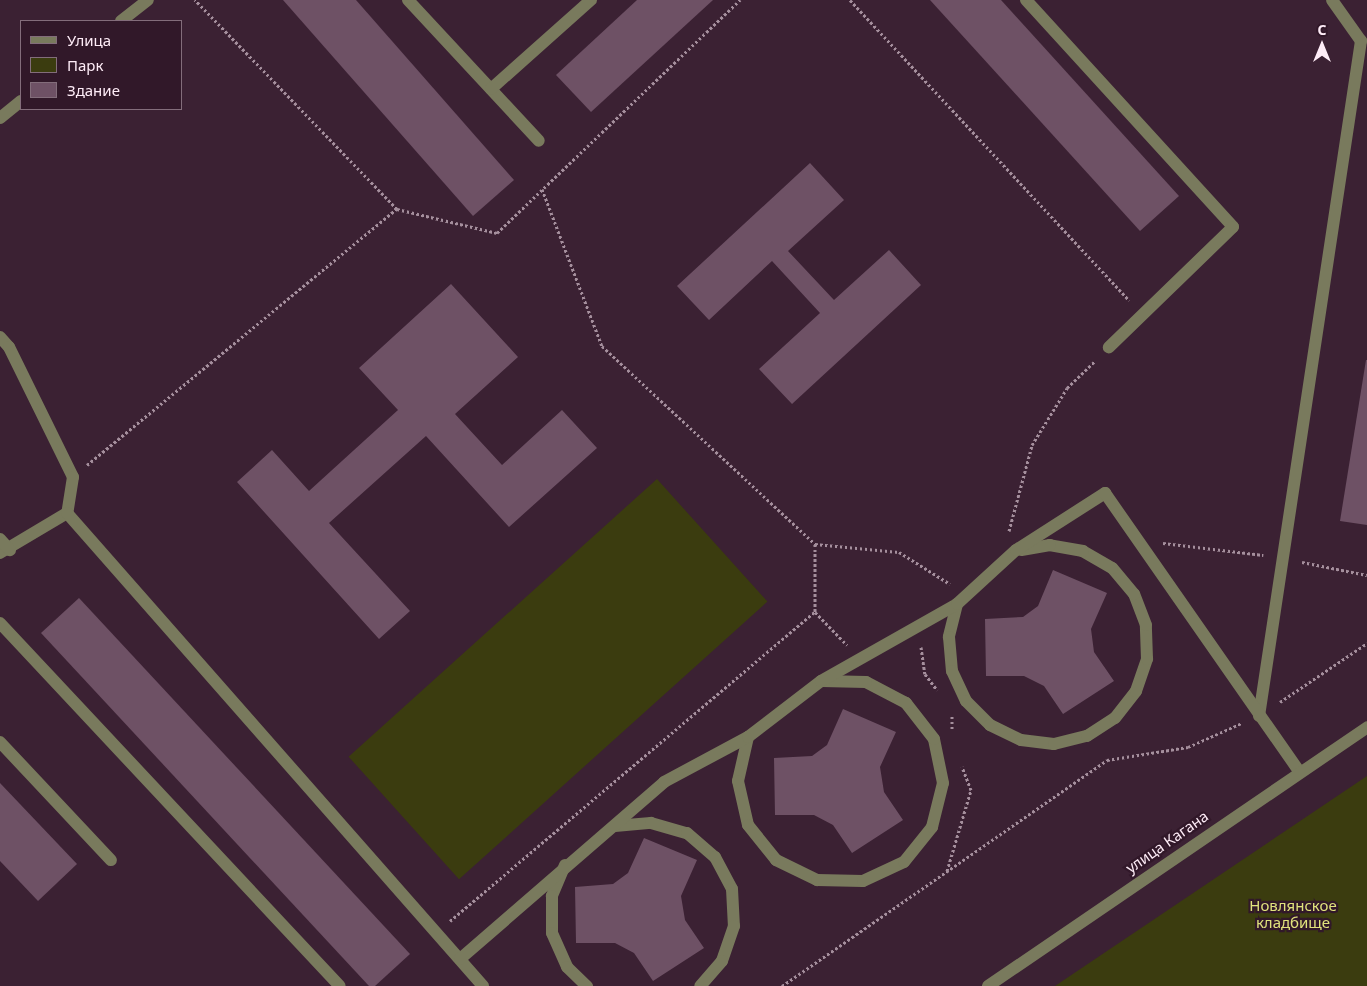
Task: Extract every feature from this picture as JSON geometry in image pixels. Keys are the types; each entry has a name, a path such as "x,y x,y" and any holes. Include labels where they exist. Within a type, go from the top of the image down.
{"street":[{"path":"122,20 148,0"},
{"path":"408,0 539,141"},
{"path":"491,89 591,0"},
{"path":"1026,0 1233,226 1109,347"},
{"path":"1259,716 1361,42 1332,0"},
{"path":"0,118 20,102"},
{"path":"0,337 9,347 73,477 67,513 5,551 0,539"},
{"path":"460,960 567,862 615,826 664,782 748,737 821,681 957,604 1016,550 1105,493 1298,770"},
{"path":"67,513 483,986"},
{"path":"957,604 949,637 952,670 966,701 990,725 1021,740 1054,744 1087,736 1115,718 1136,691 1147,659 1146,626 1134,594 1112,568 1083,551 1050,545 1016,550"},
{"path":"0,623 340,986"},
{"path":"748,737 740,790 748,825 776,860 826,880 863,881 904,862 932,827 941,792 934,739 906,703 874,686 821,681"},
{"name":"улица Кагана","path":"988,986 1298,770 1367,727"},
{"path":"0,742 111,860"},
{"path":"615,826 651,822 686,833 715,857 732,889 734,926 722,961 700,986"},
{"path":"567,862 552,896 552,933 567,966 587,986"}],"path":[{"path":"195,0 397,209 497,233 740,0"},
{"path":"850,0 1142,315"},
{"path":"542,190 602,346 815,544 899,552 967,595"},
{"path":"73,477 397,209"},
{"path":"1000,565 1032,445 1067,388 1109,347"},
{"path":"1136,539 1283,558 1367,575"},
{"path":"815,544 815,612 861,659"},
{"path":"437,933 815,612"},
{"path":"782,986 1106,760 1188,746 1259,716 1367,644"}],"green space":[{"path":"657,479 767,602 459,879 349,757"},
{"name":"Новлянское кладбище","path":"1367,776 1367,986 1055,986"}],"building":[{"path":"283,0 356,0 514,180 473,216"},
{"path":"637,0 713,0 591,112 556,75"},
{"path":"930,0 1001,0 1179,196 1140,231"},
{"path":"810,163 844,200 788,251 834,300 889,250 921,285 792,404 759,369 820,313 772,261 709,320 677,286"},
{"path":"451,284 518,357 455,414 502,465 562,410 597,448 509,527 426,436 329,523 410,611 379,639 237,482 272,450 309,491 398,410 359,368"},
{"path":"1367,360 1367,525 1340,521"},
{"path":"1053,570 1107,593 1091,629 1094,652 1114,681 1063,714 1044,686 1024,676 986,676 985,619 1023,617 1038,606"},
{"path":"79,598 410,954 375,986 369,986 41,633"},
{"path":"843,709 896,732 880,767 884,792 903,820 852,853 833,825 814,815 775,815 774,758 812,756 827,745"},
{"path":"0,783 77,864 38,901 0,861"},
{"path":"644,838 697,860 681,896 685,920 704,948 653,981 634,953 615,943 576,943 575,887 613,884 628,873"}]}
